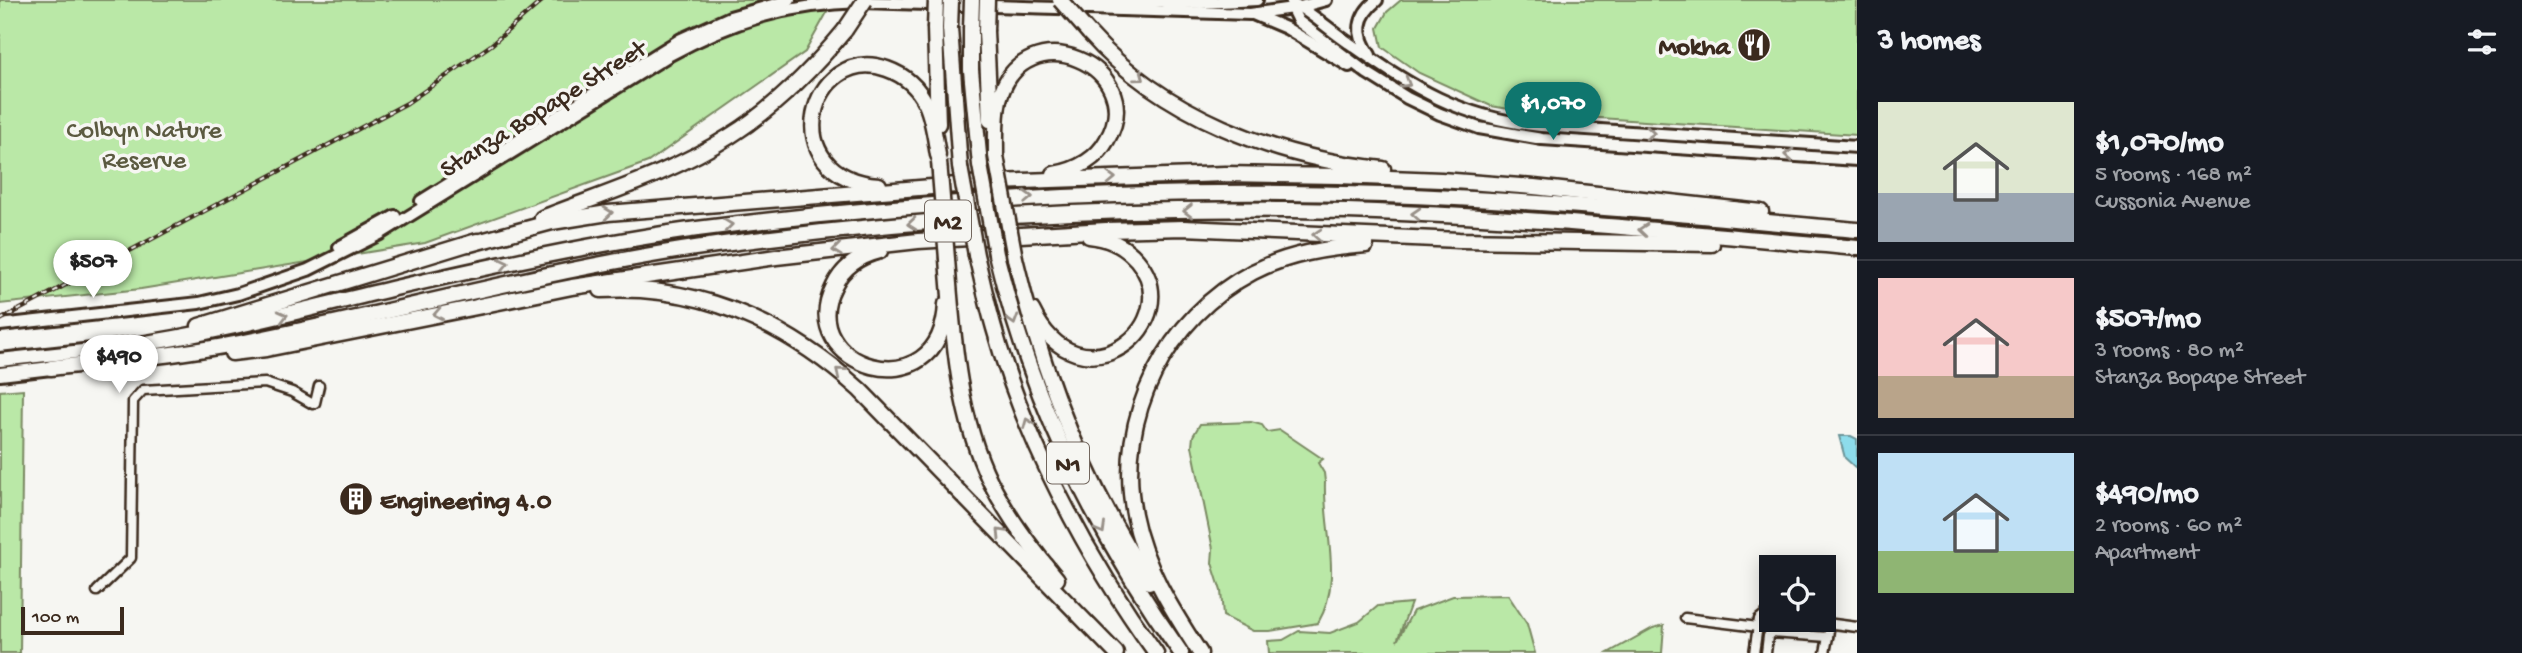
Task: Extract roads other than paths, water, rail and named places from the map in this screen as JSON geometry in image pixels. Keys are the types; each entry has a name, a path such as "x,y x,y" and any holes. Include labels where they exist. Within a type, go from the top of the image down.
{"highway":[{"path":"470,244 654,175 713,147 752,121 794,86 845,30 865,0"},
{"path":"936,0 943,28 939,158 947,261 963,401 974,441 990,480 1031,546 1117,653"},
{"name":"N1","path":"951,0 943,28 960,167 976,255 994,330 1041,455 1093,554 1156,653"},
{"name":"N1","path":"972,0 971,70 980,165 996,254 1033,382 1076,481 1116,556 1181,653"},
{"path":"987,0 990,118 1027,311 1046,373 1082,459 1118,530 1147,578 1199,653"},
{"path":"1061,0 1088,33 1128,68 1173,100 1234,132 1269,146 1342,163 1506,181 1534,187"},
{"path":"994,182 1061,173 1082,165 1095,156 1110,136 1114,120 1114,104 1107,82 1091,65 1070,55 1042,55 1021,66 1008,79 999,100 996,155"},
{"path":"939,158 926,103 909,81 894,72 874,66 855,69 831,82 820,97 813,120 816,144 825,160 838,173 868,185 940,186"},
{"path":"120,347 552,222 595,215 994,182 1249,174 1391,177 1534,187 1857,222"},
{"name":"M2","path":"120,347 228,329 487,267 597,246 704,228 928,203 1208,192 1382,195 1559,204 1857,230"},
{"name":"M2","path":"51,368 238,344 533,278 649,256 862,228 1035,215 1217,210 1376,212 1591,225 1857,250"},
{"path":"51,368 162,361 266,349 585,285 731,262 889,244 1009,236 1160,228 1459,240 1712,244 1857,250"},
{"path":"1009,236 1086,236 1104,238 1118,244 1136,259 1147,277 1150,296 1145,320 1135,336 1117,350 1095,356 1068,350 1053,340 1035,316 1016,260"},
{"path":"947,261 944,322 934,345 922,358 902,368 882,370 859,362 838,345 828,320 829,300 835,283 850,266 864,257 888,249 954,240"},
{"path":"1199,653 1153,572 1139,536 1132,503 1130,454 1136,424 1149,382 1170,345 1194,316 1216,296 1253,272 1278,261 1304,253 1337,248 1459,240"},
{"path":"479,306 591,291 642,290 711,303 776,327 820,356 860,390 1117,653"}],"main road":[{"name":"Stanza Bopape Street","path":"176,306 263,281 323,256 395,217 681,39 730,17 790,0"},
{"path":"1061,0 1201,3 1257,0"},
{"path":"1154,2 1170,0"},
{"name":"Stanza Bopape Street","path":"0,326 214,300 307,270 353,248 482,173 668,56 711,33 760,16 819,4 861,2 1250,14 1291,4 1325,0"},
{"path":"1377,0 1364,13 1359,27 1363,42 1378,64"},
{"path":"1291,4 1408,84 1441,101 1504,121 1857,147"},
{"path":"1291,4 1298,21 1367,73"},
{"path":"1250,14 1276,23 1440,114 1479,128 1516,136 1857,160"},
{"name":"M2","path":"0,360 120,347"},
{"name":"M2","path":"0,374 51,368"}],"street":[{"path":"97,591 131,558 133,401 143,390 265,383 292,392 313,404 316,403 320,386"},
{"path":"1685,618 1758,627"},
{"path":"1754,653 1759,622"},
{"path":"1836,624 1857,627"},
{"path":"1825,653 1829,632"},
{"path":"1766,653 1768,636 1771,633 1828,638"}],"water":[{"path":"1839,436 1857,439 1857,469 1845,458"}],"railway":[{"path":"0,320 407,103 491,45 543,0"}],"place":[{"name":"Mokha","path":"1754,45"},
{"name":"Engineering 4.0","path":"356,499"}],"park label":[{"name":"Colbyn Nature Reserve","path":"144,143"}]}
